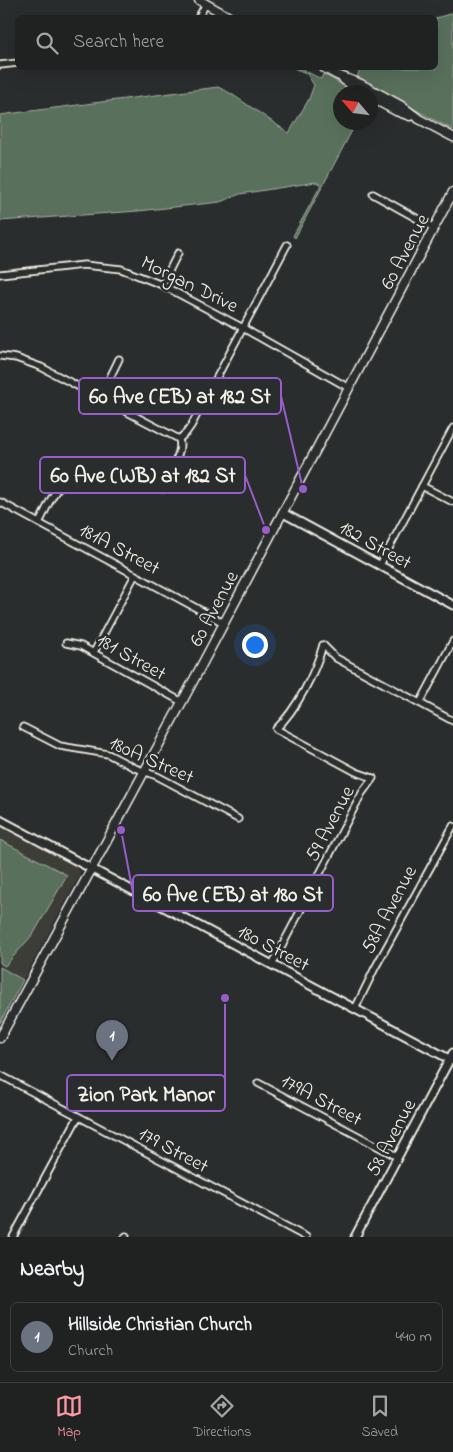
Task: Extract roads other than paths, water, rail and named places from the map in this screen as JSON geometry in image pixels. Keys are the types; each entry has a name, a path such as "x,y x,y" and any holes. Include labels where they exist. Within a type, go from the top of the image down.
{"main road":[{"path":"202,2 226,15"},
{"path":"328,70 352,85"},
{"path":"337,75 361,84 386,97 419,119 453,138"},
{"path":"378,101 396,111 419,119"},
{"name":"60 Avenue","path":"0,1038 182,702 453,192"}],"street":[{"path":"199,15 202,2"},
{"path":"0,65 15,63"},
{"path":"373,194 434,228"},
{"path":"179,438 191,426 287,245"},
{"path":"162,285 178,253"},
{"name":"Morgan Drive","path":"0,274 84,265 121,268 162,285 349,388"},
{"path":"0,356 16,358 41,367 179,438"},
{"path":"100,398 119,359"},
{"path":"380,565 453,428"},
{"path":"164,489 165,481 179,455 179,438"},
{"path":"39,523 58,486 66,480 73,478"},
{"path":"422,486 453,502"},
{"name":"181A Street","path":"0,502 224,623"},
{"name":"182 Street","path":"283,513 453,605"},
{"path":"94,652 135,575"},
{"path":"453,641 420,703 453,721"},
{"name":"181 Street","path":"66,643 76,644 94,652 182,702"},
{"name":"59 Avenue","path":"272,965 362,793 373,778 356,772 276,729 288,717 318,661 324,645 336,658 420,703"},
{"name":"180A Street","path":"23,727 60,746 108,754 157,776 238,819"},
{"name":"180 Street","path":"0,820 355,1009 452,1058"},
{"name":"58A Avenue","path":"355,1009 380,959 453,826"},
{"name":"58 Avenue","path":"355,1237 452,1058"},
{"name":"179 Street","path":"0,1075 306,1237"},
{"name":"179A Street","path":"258,1083 398,1157"},
{"path":"13,1237 78,1116"}],"place":[{"name":"60 Ave (EB) at 182 St","path":"303,489"},
{"name":"60 Ave (WB) at 182 St","path":"266,530"},
{"name":"60 Ave (EB) at 180 St","path":"121,830"},
{"name":"Zion Park Manor","path":"225,998"},
{"name":"Hillside Christian Church","path":"112,1061"}]}
